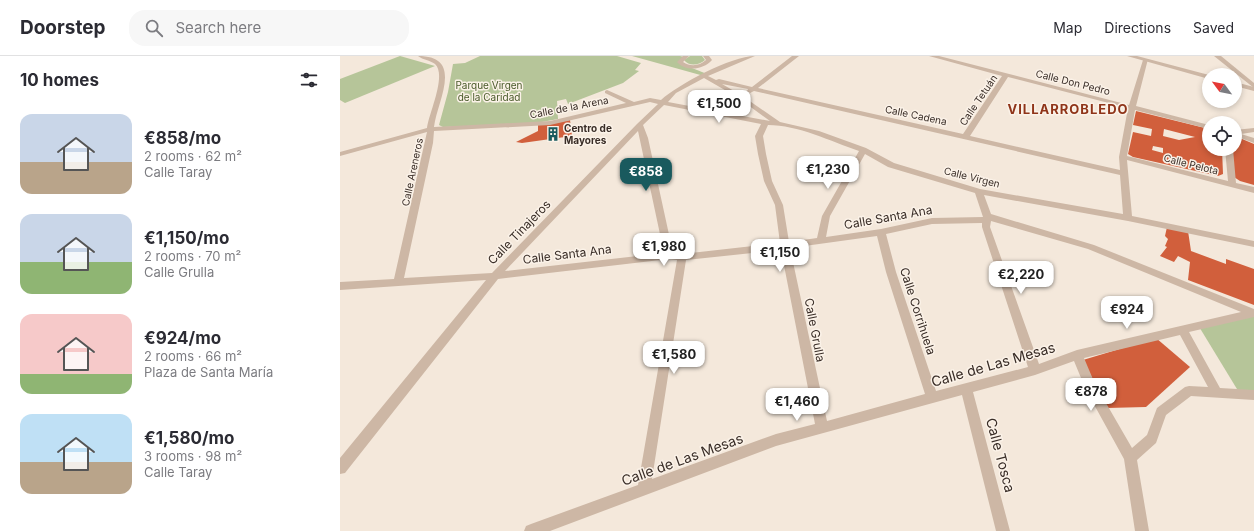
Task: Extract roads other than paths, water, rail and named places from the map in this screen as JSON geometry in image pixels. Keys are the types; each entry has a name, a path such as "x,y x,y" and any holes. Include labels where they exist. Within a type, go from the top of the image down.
{"street":[{"name":"Calle Areneros","path":"398,283 430,129 443,78 441,68 436,62 421,56"},
{"path":"683,56 680,62 707,74 708,59"},
{"name":"Calle Tinajeros","path":"340,468 495,276 639,124 674,92 707,74 752,56"},
{"path":"739,96 754,90 796,56"},
{"name":"Calle Don Pedro","path":"932,56 1202,125"},
{"path":"1130,56 1202,75"},
{"path":"1217,56 1254,88"},
{"path":"708,59 725,68"},
{"path":"687,66 697,67 708,59"},
{"path":"1128,218 1123,157 1132,107 1146,60"},
{"name":"Calle Cadena","path":"707,74 754,90 966,136 1124,174"},
{"name":"Calle Virgen","path":"707,74 778,123 816,133 863,150 891,165 979,191 1128,218 1254,244"},
{"name":"Calle Tetuán","path":"966,136 1006,75"},
{"path":"1242,85 1254,88"},
{"path":"607,92 632,104"},
{"name":"Calle de la Arena","path":"340,154 430,129 550,123 650,100 765,123 778,123"},
{"name":"Calle Grulla","path":"765,123 759,136 768,181 779,205 785,246 822,428"},
{"path":"639,124 646,146 669,256"},
{"path":"1242,132 1254,130"},
{"path":"1242,136 1254,141"},
{"path":"821,241 826,216 863,150"},
{"path":"1230,156 1232,184"},
{"name":"Calle Pelota","path":"1123,157 1254,190"},
{"path":"979,191 987,221 1035,370"},
{"name":"Calle Santa Ana","path":"340,286 495,276 669,256 682,257 785,246 881,232 932,221 987,221 1091,247 1253,313"},
{"name":"Calle Corrihuela","path":"881,232 891,272 932,397"},
{"path":"644,489 682,257"},
{"name":"Calle de Las Mesas","path":"531,531 776,440 1035,370 1077,355 1253,313"},
{"path":"1182,329 1217,393"},
{"path":"1077,355 1090,386 1130,458 1142,531"},
{"name":"Calle Tosca","path":"966,388 1003,531"},
{"path":"1130,458 1152,439 1161,412 1189,392 1254,395"}],"place":[{"name":"Centro de Mayores","path":"553,134"}],"district":[{"name":"VILLARROBLEDO","path":"1068,109"}],"park label":[{"name":"Parque Virgen de la Caridad","path":"489,90"}]}
